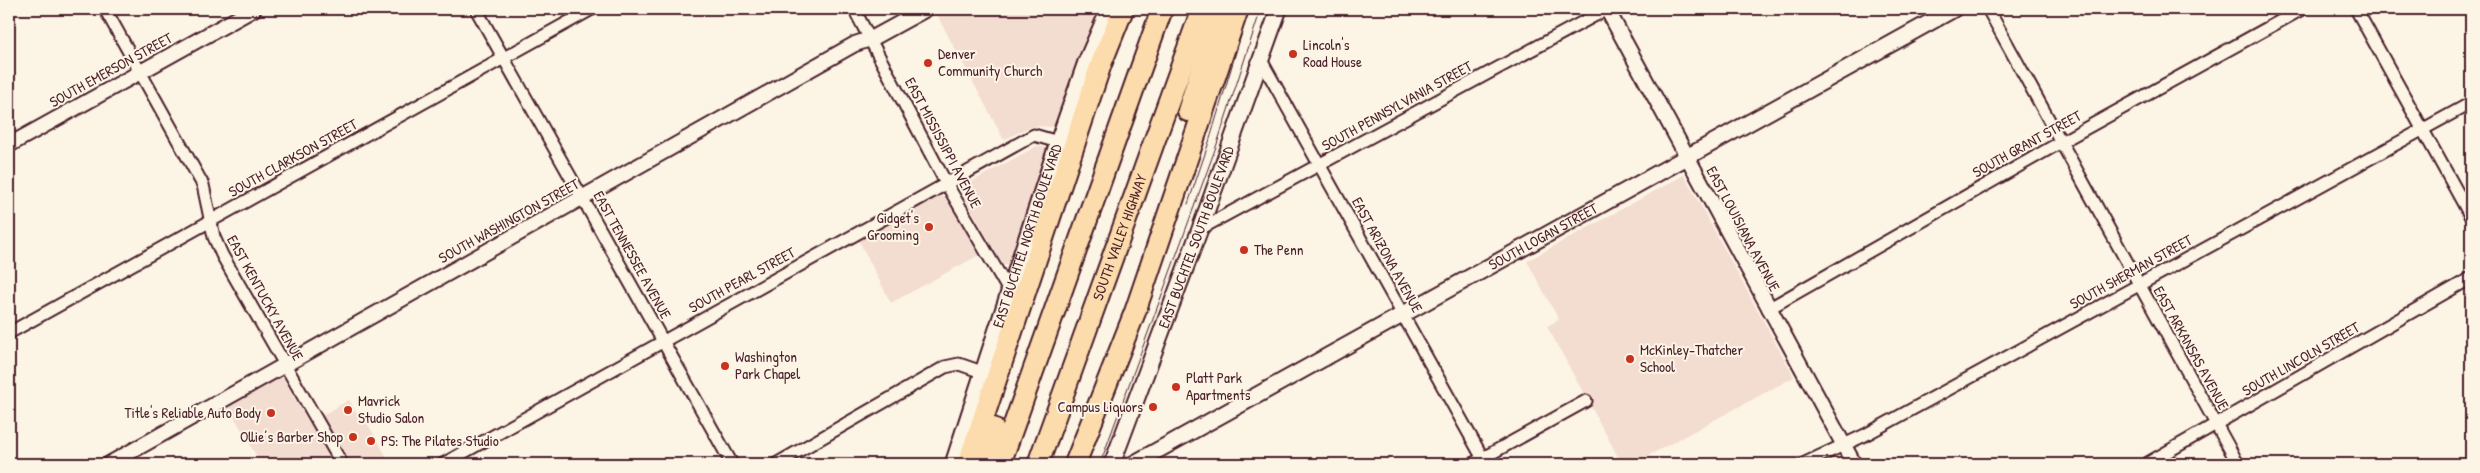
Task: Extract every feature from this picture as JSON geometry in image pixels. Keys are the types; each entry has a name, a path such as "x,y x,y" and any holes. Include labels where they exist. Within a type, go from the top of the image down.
{"highway":[{"path":"983,464 1013,366 1113,68 1124,9"},
{"path":"968,464 1101,64 1124,9"},
{"path":"1000,464 1162,9"},
{"name":"SOUTH VALLEY HIGHWAY","path":"1038,464 1202,9"},
{"path":"1071,464 1162,196 1220,9"},
{"path":"1075,464 1135,312 1228,33 1238,9"}],"main road":[{"name":"EAST BUCHTEL NORTH BOULEVARD","path":"952,464 1058,142 1086,62 1109,9"},
{"name":"EAST BUCHTEL SOUTH BOULEVARD","path":"1112,464 1200,229 1279,9"},
{"name":"SOUTH LOGAN STREET","path":"1133,464 1402,313 1954,9"}],"street":[{"name":"EAST KENTUCKY AVENUE","path":"106,9 203,184 216,243 222,255 342,464"},
{"name":"SOUTH EMERSON STREET","path":"9,145 254,9"},
{"name":"EAST TENNESSEE AVENUE","path":"476,9 732,464"},
{"name":"SOUTH CLARKSON STREET","path":"9,333 592,9"},
{"name":"EAST MISSISSIPPI AVENUE","path":"854,9 946,183 1009,291"},
{"name":"SOUTH WASHINGTON STREET","path":"109,464 855,44 870,39 926,9"},
{"name":"EAST LOUISIANA AVENUE","path":"1607,9 1686,158 1854,464"},
{"name":"SOUTH PENNSYLVANIA STREET","path":"1200,229 1607,9"},
{"name":"EAST ARKANSAS AVENUE","path":"1988,9 2238,464"},
{"name":"SOUTH GRANT STREET","path":"1768,309 2061,142 2302,9"},
{"path":"2356,9 2471,217"},
{"name":"EAST ARIZONA AVENUE","path":"1261,60 1484,461"},
{"name":"SOUTH SHERMAN STREET","path":"1803,464 1843,445 2471,103"},
{"name":"SOUTH PEARL STREET","path":"443,464 1034,135 1058,142"},
{"name":"SOUTH LINCOLN STREET","path":"2146,464 2216,426 2471,278"},
{"path":"776,464 945,367 959,364 982,372"},
{"path":"1472,464 1484,461 1586,401"}],"shaded area":[{"path":"949,9 1107,9 1058,123 1053,127 1036,126 1027,128 1004,140 937,15"},
{"path":"1037,146 1046,148 1049,155 1010,265 1003,265 963,195 962,189 964,186"},
{"path":"1684,175 1794,377 1633,464 1622,464 1547,326 1559,320 1527,261"},
{"path":"936,197 946,197 979,255 891,303 858,239"},
{"path":"283,378 309,423 349,400 358,416 362,414 391,464 261,464 228,406 276,379"}],"tram line":[{"path":"1188,204 1209,142 1249,9"},
{"path":"1100,464 1217,144 1261,9"}],"place":[{"name":"Lincoln's Road House","path":"1293,54"},
{"name":"Denver Community Church","path":"928,63"},
{"name":"Gidget's Grooming","path":"929,227"},
{"name":"The Penn","path":"1244,250"},
{"name":"McKinley-Thatcher School","path":"1630,359"},
{"name":"Washington Park Chapel","path":"725,366"},
{"name":"Platt Park Apartments","path":"1176,387"},
{"name":"Campus Liquors","path":"1153,407"},
{"name":"Mavrick Studio Salon","path":"348,410"},
{"name":"Title's Reliable Auto Body","path":"271,413"},
{"name":"Ollie’s Barber Shop","path":"353,437"},
{"name":"PS: The Pilates Studio","path":"371,441"}]}
